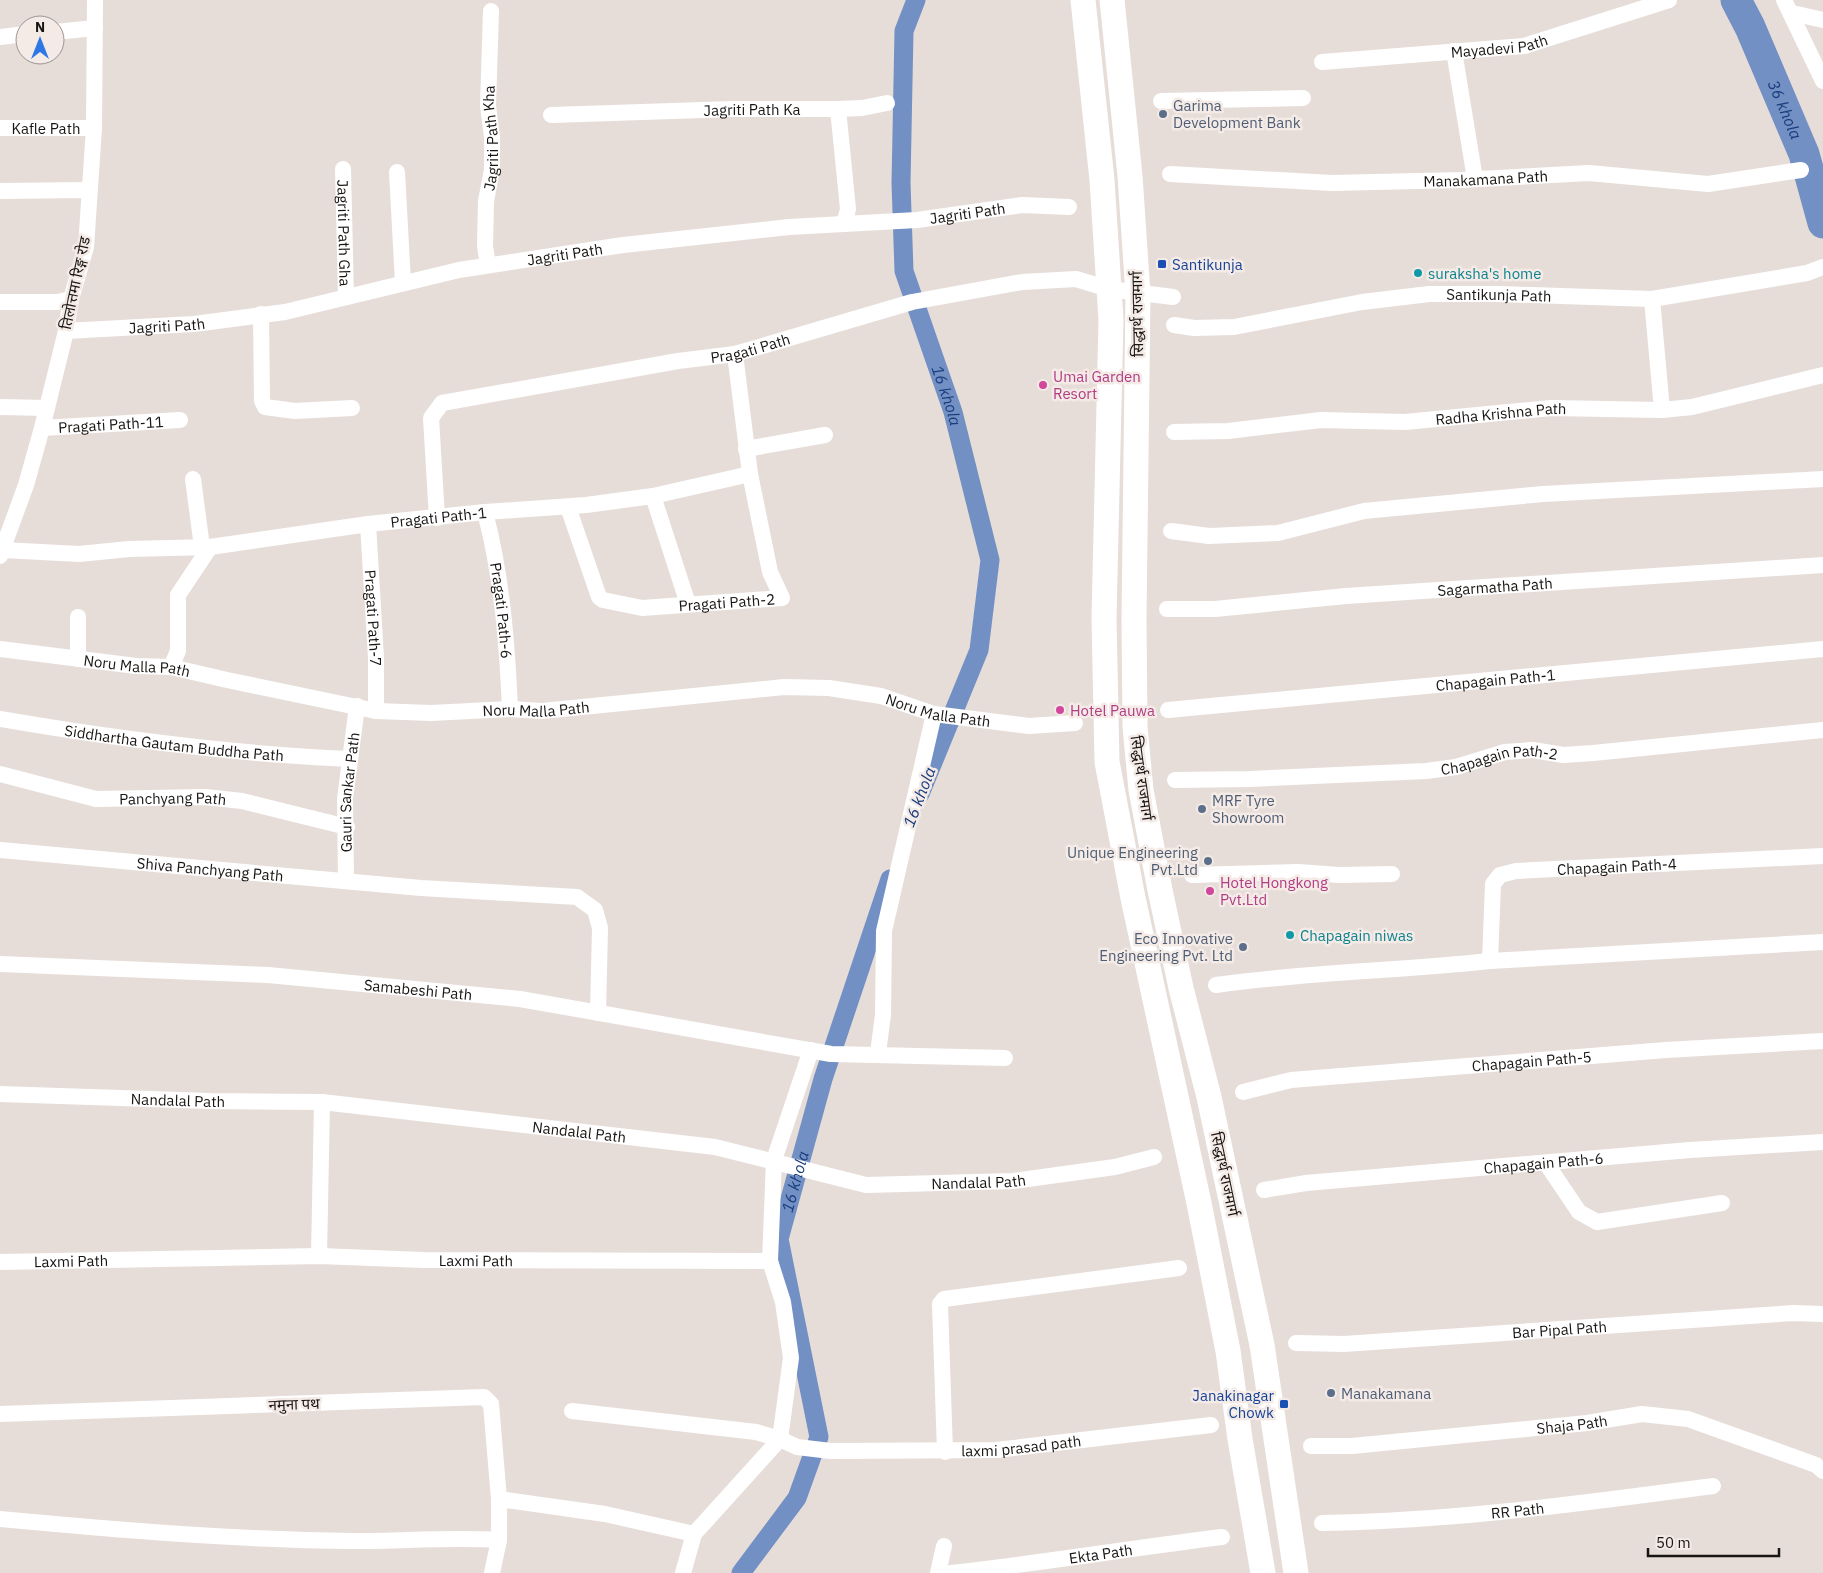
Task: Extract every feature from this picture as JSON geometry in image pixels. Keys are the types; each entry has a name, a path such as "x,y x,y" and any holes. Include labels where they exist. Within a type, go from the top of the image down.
{"highway":[{"name":"सिद्धार्थ राजमार्ग","path":"1083,0 1102,180 1111,320 1104,702 1106,762 1132,898 1199,1203 1228,1351 1240,1439 1263,1573"},
{"name":"सिद्धार्थ राजमार्ग","path":"1112,0 1130,176 1138,294 1134,628 1135,727 1141,790 1171,943 1209,1097 1262,1345 1296,1573"}],"street":[{"name":"तिलोत्तमा रिङ्ग रोड","path":"2,553 26,485 42,428 66,331 71,299 86,247 94,128 95,0"},
{"name":"Mayadevi Path","path":"1322,62 1524,46 1669,0"},
{"path":"1788,7 1823,20"},
{"path":"1788,7 1823,81"},
{"name":"Jagriti Path Kha","path":"488,265 485,246 486,201 492,162 492,137 488,106 490,11"},
{"path":"65,31 95,28"},
{"path":"0,37 15,35"},
{"path":"1454,51 1475,179"},
{"path":"1161,101 1303,98"},
{"name":"Jagriti Path Ka","path":"551,115 733,109 838,109 862,108 887,103"},
{"path":"838,109 848,209 844,224"},
{"name":"Kafle Path","path":"0,128 94,128"},
{"name":"Jagriti Path Gha","path":"343,169 346,297"},
{"name":"Manakamana Path","path":"1170,174 1332,183 1475,179 1589,173 1708,184 1801,170"},
{"path":"397,172 403,283"},
{"path":"0,191 89,190"},
{"name":"Jagriti Path","path":"66,331 194,324 285,312 403,283 488,265 623,245 789,227 917,220 1022,206 1069,207"},
{"name":"Santikunja Path","path":"1174,324 1194,328 1234,327 1362,302 1429,294 1499,294 1652,299 1807,273 1823,267"},
{"name":"Pragati Path","path":"437,518 431,418 442,403 678,361 735,354 912,302 1022,282 1076,279 1109,290 1173,297"},
{"path":"0,302 71,299"},
{"path":"1652,299 1662,410"},
{"path":"261,314 262,401 265,407 295,411 352,408"},
{"path":"735,354 750,474"},
{"name":"Radha Krishna Path","path":"1174,432 1228,431 1321,420 1405,422 1550,408 1662,410 1692,407 1823,374"},
{"path":"0,407 46,408"},
{"name":"Pragati Path-11","path":"42,428 180,420"},
{"path":"746,449 825,435"},
{"name":"Pragati Path-1","path":"2,553 79,554 129,549 206,547 368,524 485,512 568,507 653,496 750,474"},
{"name":"Pragati Path-2","path":"568,507 599,597 603,600 642,608 782,598 770,572 750,474"},
{"path":"171,666 178,651 178,595 206,547 193,479"},
{"path":"1171,531 1209,536 1278,533 1364,511 1543,494 1823,479"},
{"path":"653,496 688,604"},
{"name":"Pragati Path-6","path":"485,512 493,543 504,607 510,709"},
{"name":"Pragati Path-7","path":"368,524 376,658 376,711"},
{"name":"Sagarmatha Path","path":"1167,609 1215,609 1346,596 1823,565"},
{"path":"78,617 78,659"},
{"name":"Noru Malla Path","path":"0,649 136,666 171,666 227,680 376,711 431,713 510,709 542,711 784,687 829,688 881,696 934,714 1029,726 1074,723"},
{"name":"Chapagain Path-1","path":"1168,710 1823,649"},
{"name":"Gauri Sankar Path","path":"346,880 347,827 345,799 358,706"},
{"path":"878,1053 883,1015 884,931 934,714"},
{"name":"Siddhartha Gautam Buddha Path","path":"0,719 93,735 264,755 350,759"},
{"name":"Chapagain Path-2","path":"1175,780 1250,779 1426,771 1456,767 1505,752 1533,750 1563,754 1593,753 1823,730"},
{"name":"Panchyang Path","path":"0,774 96,799 205,797 242,801 347,827"},
{"name":"Shiva Panchyang Path","path":"0,850 421,888 577,897 596,910 600,928 598,1013"},
{"name":"Chapagain Path-4","path":"1490,961 1493,884 1500,875 1526,870 1823,856"},
{"path":"1192,875 1298,872 1339,875 1392,874"},
{"path":"1216,985 1262,979 1401,970 1490,961 1823,942"},
{"name":"Samabeshi Path","path":"0,964 268,975 520,999 831,1054 878,1053 1005,1058"},
{"name":"Chapagain Path-5","path":"1243,1092 1291,1080 1666,1050 1823,1041"},
{"path":"683,1573 694,1534 780,1439 791,1358 783,1302 770,1261 774,1160 811,1050"},
{"name":"Nandalal Path","path":"0,1094 210,1102 322,1102 715,1147 774,1160 866,1186 1013,1181 1114,1168 1154,1157"},
{"path":"318,1256 322,1102"},
{"name":"Chapagain Path-6","path":"1264,1190 1306,1183 1690,1150 1823,1142"},
{"path":"1546,1163 1579,1212 1597,1222 1722,1202"},
{"name":"Laxmi Path","path":"0,1262 318,1256 424,1260 770,1261"},
{"path":"945,1452 940,1304 944,1299 1179,1268"},
{"name":"Bar Pipal Path","path":"1296,1343 1344,1344 1793,1313 1823,1314"},
{"name":"नमुना पथ","path":"0,1414 484,1397 491,1404 499,1499 499,1540 492,1573"},
{"name":"laxmi prasad path","path":"572,1411 756,1432 780,1439 797,1447 831,1451 945,1452 996,1450 1211,1425"},
{"name":"Shaja Path","path":"1312,1446 1352,1446 1587,1423 1642,1414 1688,1419 1821,1466"},
{"name":"RR Path","path":"1322,1523 1365,1522 1494,1511 1714,1486"},
{"path":"499,1499 605,1514 694,1534"},
{"path":"0,1519 159,1534 356,1541 459,1538 499,1540"},
{"name":"Ekta Path","path":"951,1573 1035,1564 1137,1547 1222,1537"},
{"path":"938,1573 944,1546"}],"waterway":[{"name":"16 khola","path":"916,0 904,31 901,183 904,271 953,412 990,560 979,650 920,794"},
{"name":"36 khola","path":"1736,0 1750,27 1804,154 1823,223"},
{"name":"16 khola","path":"741,1573 797,1498 819,1437 779,1239 823,1079 890,879"}],"place":[{"name":"Garima Development Bank","path":"1163,114"},
{"name":"Santikunja","path":"1162,264"},
{"name":"suraksha's home","path":"1418,273"},
{"name":"Umai Garden Resort","path":"1043,385"},
{"name":"Hotel Pauwa","path":"1060,710"},
{"name":"MRF Tyre Showroom","path":"1202,809"},
{"name":"Unique Engineering Pvt.Ltd","path":"1208,861"},
{"name":"Hotel Hongkong Pvt.Ltd","path":"1210,891"},
{"name":"Chapagain niwas","path":"1290,935"},
{"name":"Eco Innovative Engineering Pvt. Ltd","path":"1243,947"},
{"name":"Manakamana","path":"1331,1393"},
{"name":"Janakinagar Chowk","path":"1284,1404"}]}
